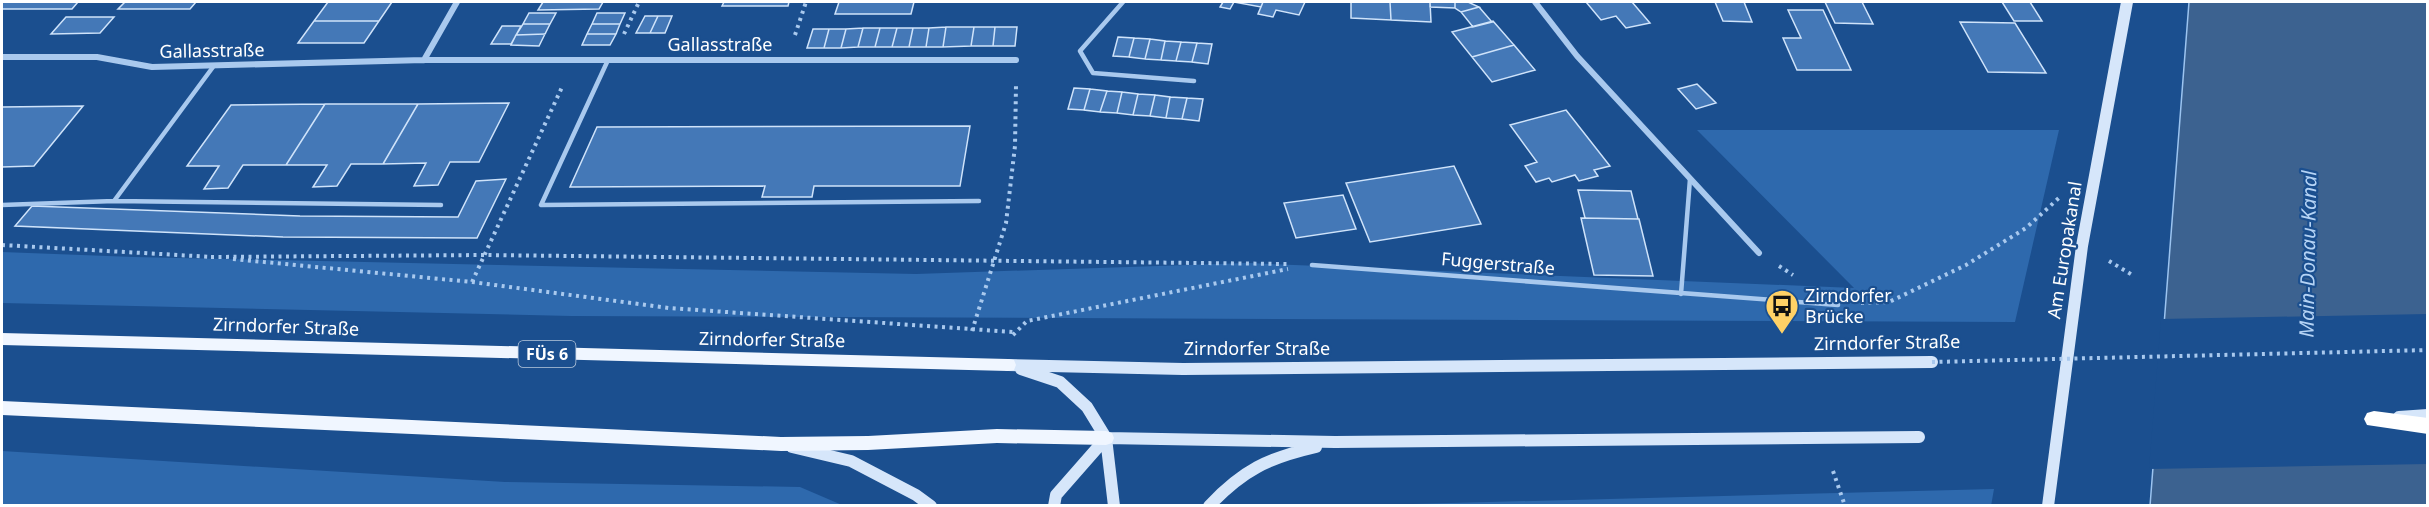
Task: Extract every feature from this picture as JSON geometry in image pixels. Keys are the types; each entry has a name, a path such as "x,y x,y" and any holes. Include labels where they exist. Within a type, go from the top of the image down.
{"highway":[{"path":"2374,419 2427,426"}],"main road":[{"name":"Am Europakanal","path":"2048,506 2082,246 2127,2"},
{"name":"Zirndorfer Straße","path":"2,339 1183,369 1932,362"},
{"path":"1008,364 1060,382 1087,407 1106,438 1114,506"},
{"path":"2,408 781,444 868,443 997,436 1335,442 1919,437"},
{"path":"2374,419 2427,415"},
{"path":"1054,506 1056,495 1106,438"},
{"path":"1209,506 1219,495 1247,475 1279,456 1335,442"},
{"path":"781,444 851,461 916,495 931,506"}],"street":[{"path":"424,60 458,2"},
{"path":"1535,2 1577,56 1760,253"},
{"name":"Gallasstraße","path":"2,57 97,57 152,67 424,60 1016,60"}],"lane":[{"path":"1123,2 1080,51 1093,73 1194,81"},
{"path":"608,60 541,205 979,201"},
{"path":"114,201 213,67"},
{"path":"1682,294 1690,179"},
{"path":"2,205 114,201 441,205"},
{"name":"Fuggerstraße","path":"1312,265 1838,305"}],"path":[{"path":"472,282 575,60"},
{"path":"1838,305 1889,302 1966,265 2026,228 2098,162"},
{"path":"2,245 211,257 472,282 669,308 1013,332 1027,321 1312,265"},
{"path":"211,257 484,255 1312,265"},
{"name":"Zirndorfer Straße","path":"1932,362 2427,350"},
{"path":"1833,471 1845,506"}],"shaded area":[{"path":"1697,130 2059,130 2015,322 571,316 2,303 2,252 134,257 916,274 1248,263 1854,288"},
{"path":"2,451 505,482 800,487 842,505 2,505"},
{"path":"1994,489 1991,506 1374,505"}],"water":[{"name":"Main-Donau-Kanal","path":"2189,2 2427,2 2427,505 2150,506"}],"pier":[{"path":"2427,314 2428,464 2149,469 2161,319"}],"building":[{"path":"2,2 78,2 72,9 2,9"},
{"path":"125,2 196,2 190,9 118,9"},
{"path":"328,2 392,2 379,21 314,21"},
{"path":"543,2 603,2 599,9 538,10"},
{"path":"724,2 789,2 788,6 722,6"},
{"path":"839,2 914,2 911,14 835,14"},
{"path":"1223,2 1234,2 1230,9 1220,7"},
{"path":"1234,2 1263,2 1261,7"},
{"path":"1263,2 1305,2 1299,15 1276,10 1273,17 1258,14"},
{"path":"1351,2 1390,2 1391,20 1351,18"},
{"path":"1390,2 1430,2 1431,22 1391,20"},
{"path":"1430,2 1455,2 1455,8 1430,7"},
{"path":"1455,2 1468,2 1479,7 1461,12 1455,8"},
{"path":"1586,2 1632,2 1650,23 1626,28 1616,16 1601,20"},
{"path":"1715,2 1744,2 1752,22 1723,21"},
{"path":"1825,2 1862,2 1873,24 1835,23"},
{"path":"2002,2 2030,2 2042,21 2014,21"},
{"path":"1479,7 1492,22 1473,27 1461,12"},
{"path":"1788,10 1823,10 1851,70 1797,70 1783,38 1801,38"},
{"path":"529,13 556,13 550,24 523,24"},
{"path":"597,13 625,13 620,24 592,24"},
{"path":"645,16 658,16 650,33 636,33"},
{"path":"658,16 672,16 665,33 650,33"},
{"path":"66,17 114,17 100,33 51,34"},
{"path":"314,21 379,21 364,43 298,43"},
{"path":"1493,21 1514,45 1472,57 1452,32"},
{"path":"1960,22 2015,23 2046,73 1988,72"},
{"path":"523,24 550,24 545,34 516,35"},
{"path":"592,24 620,24 616,34 587,34"},
{"path":"502,26 521,26 511,44 491,44"},
{"path":"946,27 943,47 926,47 929,28"},
{"path":"946,27 974,27 971,46 943,47"},
{"path":"974,27 995,27 993,46 971,46"},
{"path":"995,27 1017,27 1015,46 993,46"},
{"path":"863,28 858,47 841,48 846,29"},
{"path":"863,28 880,28 875,47 858,47"},
{"path":"880,28 897,28 892,47 875,47"},
{"path":"897,28 913,28 909,47 892,47"},
{"path":"913,28 929,28 926,47 909,47"},
{"path":"813,29 829,29 824,48 807,48"},
{"path":"829,29 846,29 841,48 824,48"},
{"path":"545,34 539,46 511,45 516,35"},
{"path":"587,34 616,34 610,45 582,45"},
{"path":"1118,37 1134,38 1129,57 1113,56"},
{"path":"1134,38 1150,39 1145,59 1129,57"},
{"path":"1150,39 1165,41 1161,60 1145,59"},
{"path":"1165,41 1181,42 1176,61 1161,60"},
{"path":"1181,42 1197,43 1192,62 1176,61"},
{"path":"1197,43 1212,44 1208,64 1192,62"},
{"path":"1514,45 1535,70 1492,82 1472,57"},
{"path":"1697,84 1716,103 1696,109 1678,89"},
{"path":"1074,88 1090,89 1084,110 1068,109"},
{"path":"1090,89 1107,91 1100,112 1084,110"},
{"path":"1107,91 1122,92 1117,113 1100,112"},
{"path":"1122,92 1138,94 1133,115 1117,113"},
{"path":"1138,94 1155,95 1150,116 1133,115"},
{"path":"1155,95 1170,97 1166,118 1150,116"},
{"path":"1170,97 1187,98 1182,119 1166,118"},
{"path":"1187,98 1203,99 1199,121 1182,119"},
{"path":"509,103 479,162 450,162 438,185 414,186 426,163 383,164 418,104"},
{"path":"325,104 418,104 383,164 351,164 337,186 313,187 327,165 286,165"},
{"path":"325,104 286,165 243,165 228,188 204,189 219,166 187,166 231,105"},
{"path":"83,106 34,166 2,167 2,107"},
{"path":"1566,110 1610,166 1594,170 1598,176 1579,181 1575,175 1552,182 1549,178 1536,182 1525,166 1537,162 1510,125"},
{"path":"970,126 960,186 814,186 812,197 762,197 765,186 570,187 597,127"},
{"path":"1454,166 1481,224 1370,242 1346,183"},
{"path":"506,179 477,238 283,237 15,226 32,206 300,216 458,217 476,181"},
{"path":"1578,190 1631,191 1638,219 1585,218"},
{"path":"1343,195 1356,229 1296,238 1284,203"},
{"path":"1581,218 1639,219 1653,276 1594,275"}],"place":[{"name":"Zirndorfer Brücke","path":"1782,335"}]}
